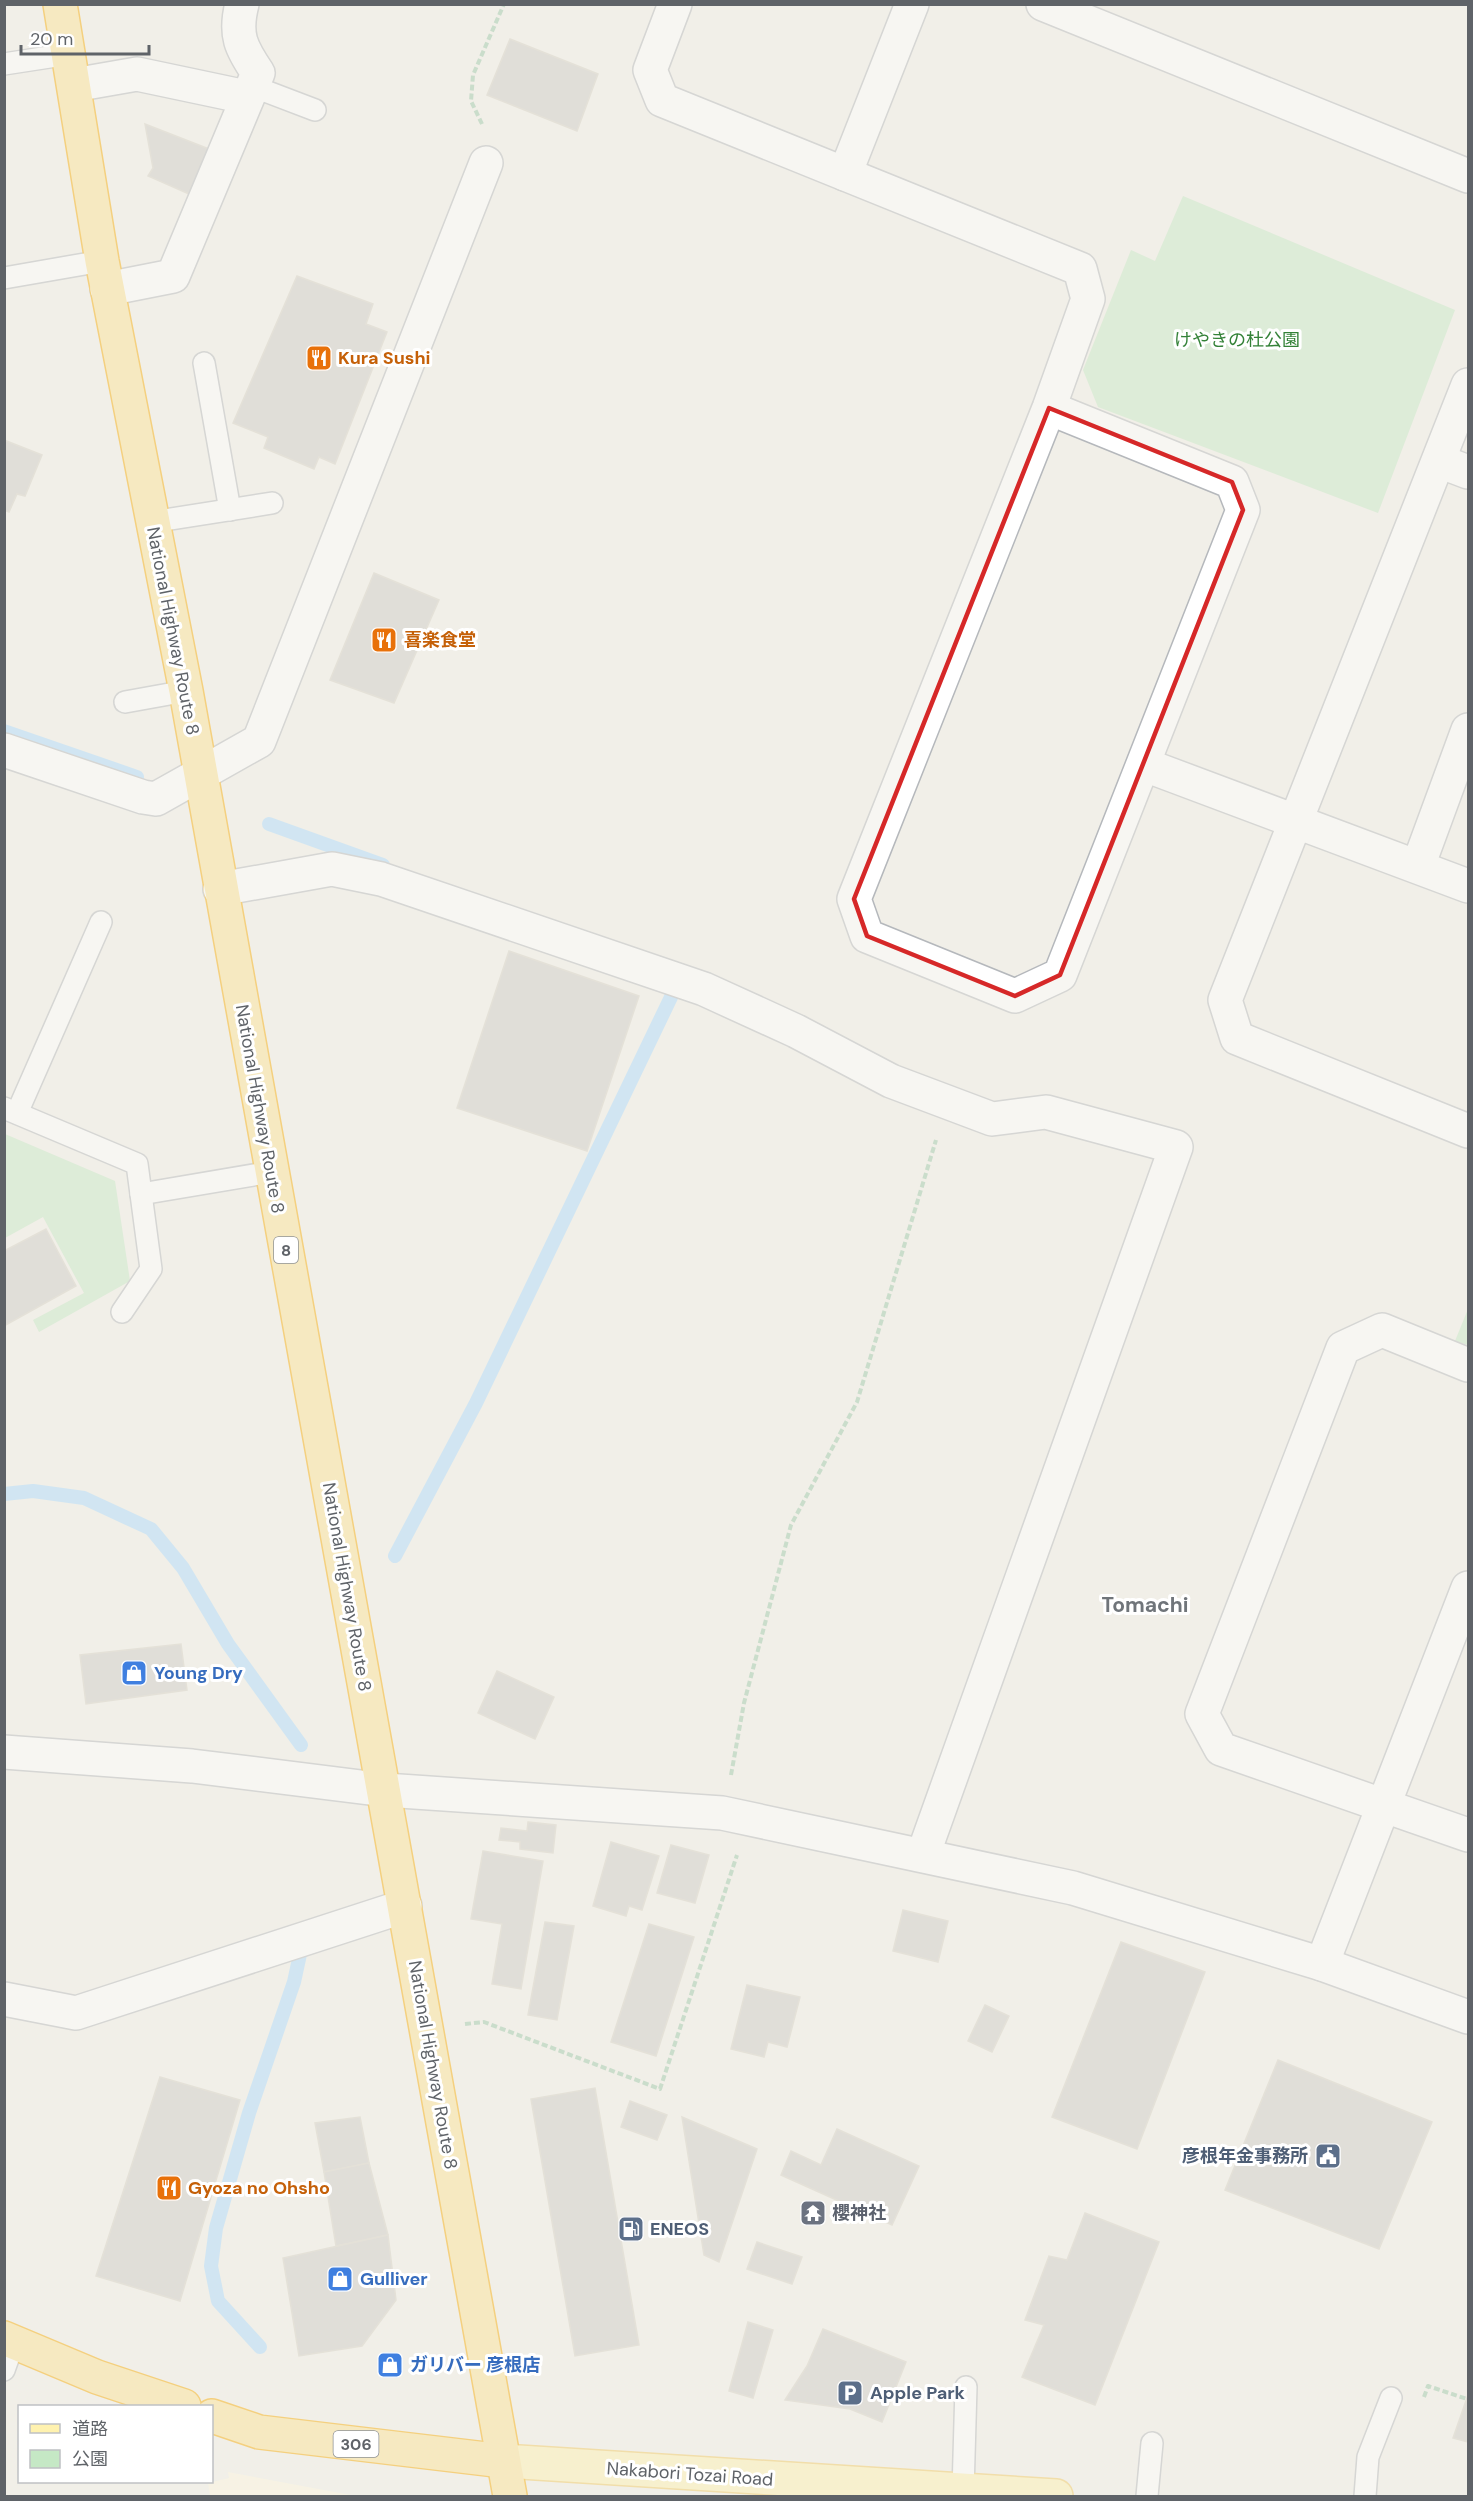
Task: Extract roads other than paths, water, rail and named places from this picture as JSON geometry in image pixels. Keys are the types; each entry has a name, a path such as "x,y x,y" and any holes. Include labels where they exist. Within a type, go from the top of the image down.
{"highway":[{"name":"National Highway Route 8","path":"60,4 105,275 186,691 510,2496"},
{"path":"8,2350 144,2400 177,2405"},
{"name":"306","path":"213,2416 259,2432 503,2461"}],"main road":[{"name":"Nakabori Tozai Road","path":"503,2461 1056,2496"}],"street":[{"path":"105,275 172,276 258,73 245,53 236,26 242,4"},
{"path":"675,4 650,69 662,100 1080,269 1088,299 1049,408 854,899 867,936 1015,996 1060,975 1243,510 1232,482 1049,408"},
{"path":"845,174 912,4"},
{"path":"1043,4 1468,177"},
{"path":"71,69 137,74 249,91"},
{"path":"4,750 142,797 156,799 259,741 486,163"},
{"path":"1468,386 1454,466 1297,822 1225,1000 1238,1038 1468,1131"},
{"path":"1418,866 1468,730"},
{"path":"1144,765 1468,886"},
{"path":"220,889 332,868 381,879 704,989 796,1031 891,1081 992,1119 1046,1112 1176,1147 923,1855"},
{"path":"1468,1365 1382,1330 1343,1348 1202,1714 1221,1749 1468,1835"},
{"path":"1322,1964 1468,1588"},
{"path":"4,1752 192,1766 385,1790 735,1816 1073,1888 1322,1964 1468,2017"},
{"path":"4,1999 76,2013 405,1906"}],"lane":[{"path":"4,64 71,69"},
{"path":"249,91 315,110"},
{"path":"4,278 105,275"},
{"path":"204,363 230,510"},
{"path":"152,522 272,503"},
{"path":"125,702 186,691"},
{"path":"101,922 11,1111 137,1164 151,1269 122,1312"},
{"path":"141,1194 271,1172"},
{"path":"963,2491 966,2387"},
{"path":"1365,2496 1368,2457 1391,2398"},
{"path":"1147,2496 1152,2443"}],"waterway":[{"path":"4,731 137,777"},
{"path":"269,824 383,865"},
{"path":"395,1556 476,1403 673,993"},
{"path":"4,1494 33,1491 84,1498 151,1529 183,1568 228,1644 301,1745"},
{"path":"260,2347 218,2301 211,2266 216,2228 249,2113 294,1982 302,1945"}],"place":[{"name":"Kura Sushi","path":"319,358"},
{"name":"喜楽食堂","path":"384,640"},
{"name":"Young Dry","path":"134,1673"},
{"name":"彦根年金事務所","path":"1328,2156"},
{"name":"Gyoza no Ohsho","path":"169,2188"},
{"name":"櫻神社","path":"813,2213"},
{"name":"ENEOS","path":"631,2229"},
{"name":"Gulliver","path":"340,2279"},
{"name":"ガリバー 彦根店","path":"390,2365"},
{"name":"Apple Park","path":"850,2393"}],"district":[{"name":"Tomachi","path":"1145,1605"}],"park label":[{"name":"けやきの杜公園","path":"1237,340"}]}
